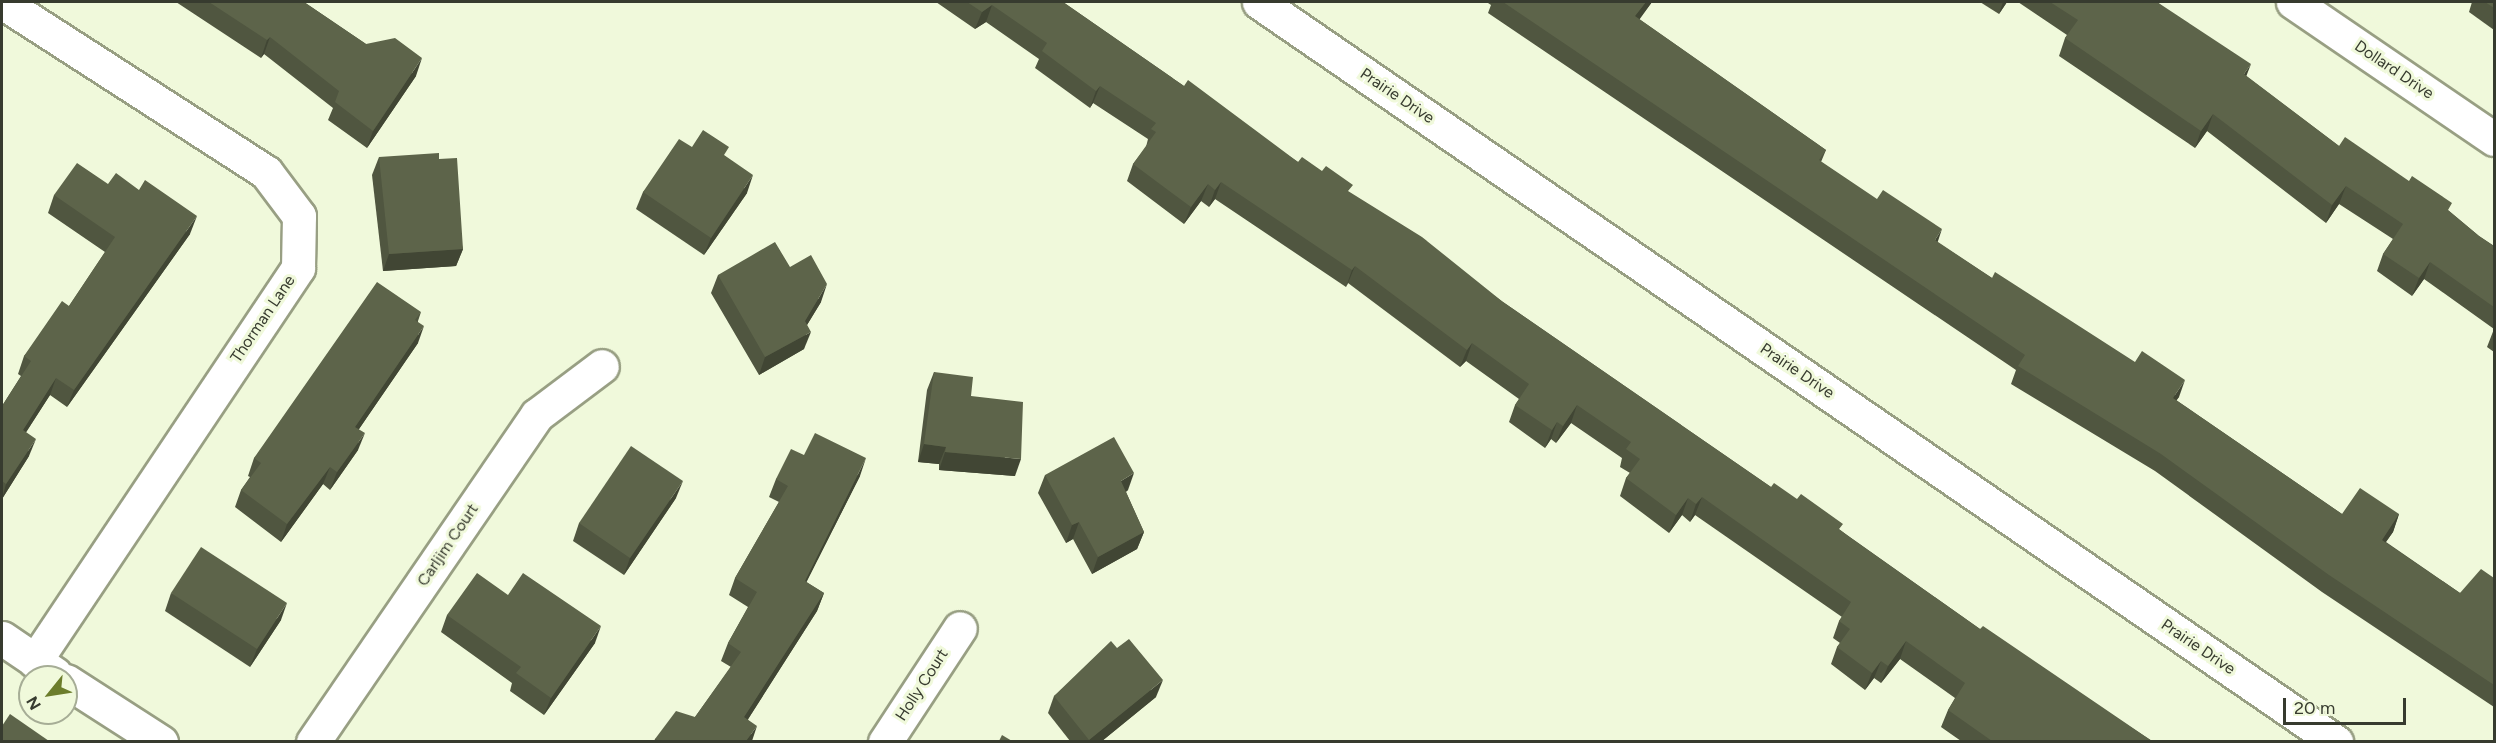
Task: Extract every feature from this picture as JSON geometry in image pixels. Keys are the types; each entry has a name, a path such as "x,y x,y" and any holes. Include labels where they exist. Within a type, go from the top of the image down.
{"street":[{"name":"Thorman Lane","path":"2,2 266,172 299,216 298,268 50,665"},
{"name":"Prairie Drive","path":"1259,2 2336,741"},
{"name":"Dollard Drive","path":"2293,2 2494,139"},
{"name":"Carljim Court","path":"313,741 537,415 602,366"},
{"name":"Holly Court","path":"885,741 960,628"},
{"path":"2,638 42,665"},
{"path":"78,689 161,741"}],"building":[{"path":"209,2 304,2 366,44 395,38 422,58 373,131 335,102 339,91 270,37 267,40"},
{"path":"967,2 1063,2 1184,86 1188,80 1298,162 1302,157 1322,171 1326,166 1353,185 1348,191 1422,237 1503,302 1771,487 1774,483 1797,499 1801,494 1843,524 1839,529 1848,536 1980,629 1983,626 2152,741 1992,741 1948,710 1965,683 1906,641 1888,666 1881,661 1872,673 1837,647 1850,629 1839,621 1851,602 1702,497 1696,504 1688,498 1676,515 1626,478 1640,459 1626,449 1631,442 1577,405 1563,426 1557,422 1552,430 1515,405 1529,384 1472,343 1467,350 1355,266 1352,270 1221,182 1215,190 1208,184 1191,207 1133,164 1156,132 1151,129 1156,123 1100,86 1096,91 1042,51 1047,43 992,5 982,12"},
{"path":"1503,2 1646,2 1635,16 1826,150 1819,160 1877,199 1883,190 1942,229 1935,240 1992,278 1995,272 2135,362 2142,351 2185,380 2173,398 2342,514 2360,488 2399,514 2382,540 2460,593 2481,569 2494,578 2494,685 2329,575 2161,454 2018,366 2025,355"},
{"path":"2050,2 2157,2 2251,64 2244,74 2339,146 2345,137 2409,181 2412,176 2452,203 2448,210 2494,246 2494,307 2430,262 2419,278 2383,254 2403,224 2346,186 2332,205 2213,114 2201,131 2065,38 2078,20"},
{"path":"2485,2 2494,2 2494,8"},
{"path":"703,130 729,147 724,155 753,175 711,238 643,192 679,139 692,147"},
{"path":"439,153 439,159 457,158 463,249 389,254 379,157"},
{"path":"77,163 108,184 116,173 139,190 145,180 197,216 74,390 56,378 23,430 36,439 6,484 2,481 2,406 31,361 24,356 62,301 69,306 115,237 54,195"},
{"path":"775,242 790,267 811,255 827,284 805,321 811,332 765,357 718,275"},
{"path":"377,282 421,312 415,320 424,326 355,427 365,433 337,472 330,467 287,524 241,490 261,463 254,458"},
{"path":"934,372 973,377 971,396 1023,402 1021,459 945,452 946,447 924,444"},
{"path":"815,433 866,458 805,581 824,593 744,717 757,726 746,741 660,741 655,739 676,711 695,717 741,652 728,643 757,592 735,578 788,486 776,479 791,449 804,455"},
{"path":"1114,437 1134,473 1121,481 1144,532 1098,557 1079,522 1072,525 1045,475"},
{"path":"631,446 683,481 630,558 579,523"},
{"path":"201,547 287,603 257,649 171,593"},
{"path":"477,573 508,595 523,573 601,626 551,698 516,673 521,667 447,615"},
{"path":"1129,639 1163,680 1089,740 1054,696 1111,641 1117,648"},
{"path":"10,714 18,720 18,725 26,725 49,741 2,741 2,726"},
{"path":"1002,735 1012,741 999,741"}]}
